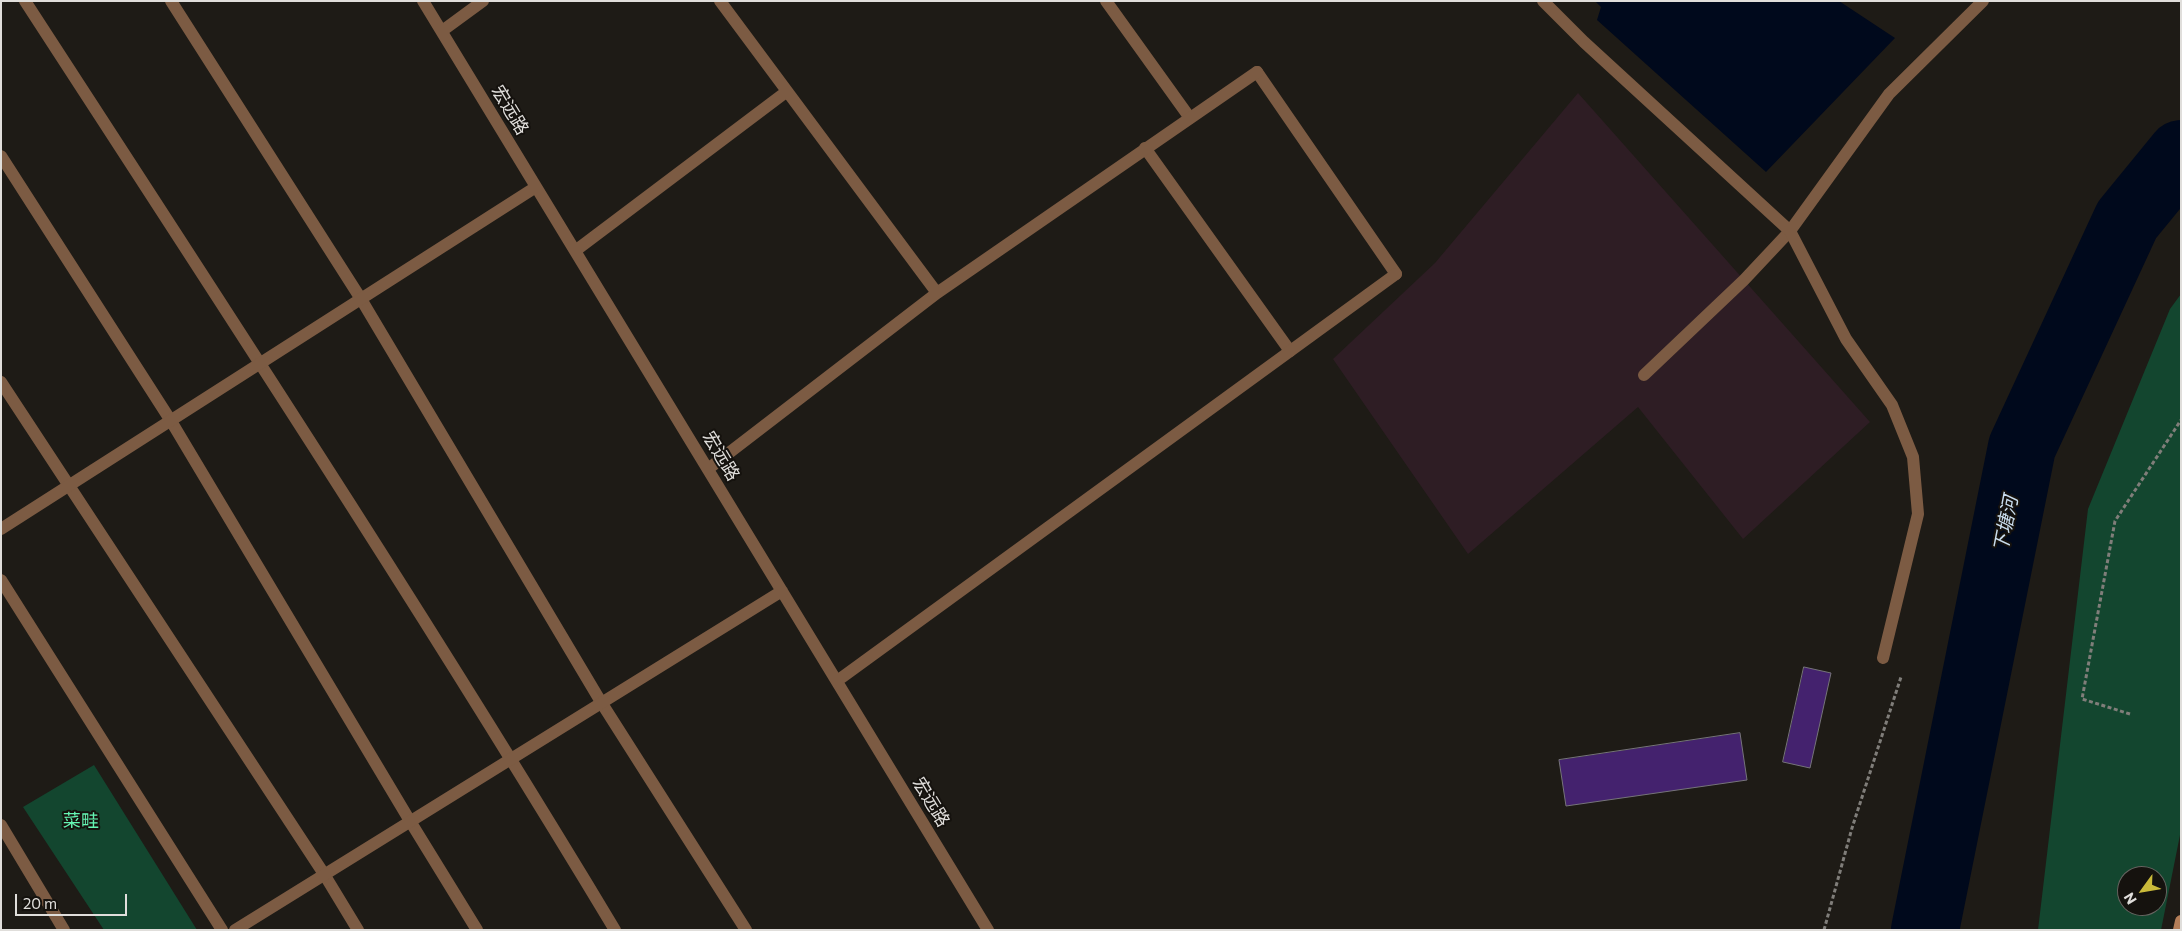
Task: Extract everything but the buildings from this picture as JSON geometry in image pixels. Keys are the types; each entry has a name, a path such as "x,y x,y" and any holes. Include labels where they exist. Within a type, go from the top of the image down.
{"street":[{"path":"25,1 261,363 512,758 615,930"},
{"path":"171,1 361,299 601,702 746,930"},
{"name":"宏远路","path":"423,1 988,930"},
{"path":"442,31 483,1"},
{"path":"720,1 937,293"},
{"path":"1106,1 1190,118"},
{"path":"1543,1 1584,42 1790,231 1846,340 1892,405 1913,457 1918,514 1883,658"},
{"path":"1644,375 1744,280 1790,231 1889,94 1983,1"},
{"path":"708,469 937,293 1256,72 1396,274 837,681"},
{"path":"575,250 786,92"},
{"path":"1146,148 1290,351"},
{"path":"1,156 170,421 477,930"},
{"path":"1,529 536,187"},
{"path":"1,382 324,874 358,930"},
{"path":"1,580 222,930"},
{"path":"235,930 782,590"},
{"path":"1,826 64,930"},
{"path":"2179,930 2181,921"}],"path":[{"path":"2130,714 2082,699 2115,520 2181,420"},
{"path":"1824,930 1852,828 1905,665 1883,658"}],"shaded area":[{"path":"1578,93 1870,422 1743,539 1638,407 1468,554 1333,359 1435,263"}],"green space":[{"path":"2181,294 2181,830 2167,900 2167,866 2117,866 2117,916 2164,916 2161,930 2038,930 2088,509 2170,309"},
{"name":"菜畦","path":"94,765 197,930 104,930 23,807"}],"water":[{"path":"1595,1 1839,1 1895,38 1766,172 1597,20 1601,7"}],"waterway":[{"name":"下塘河","path":"1925,930 2022,447 2127,220 2181,154"}]}
